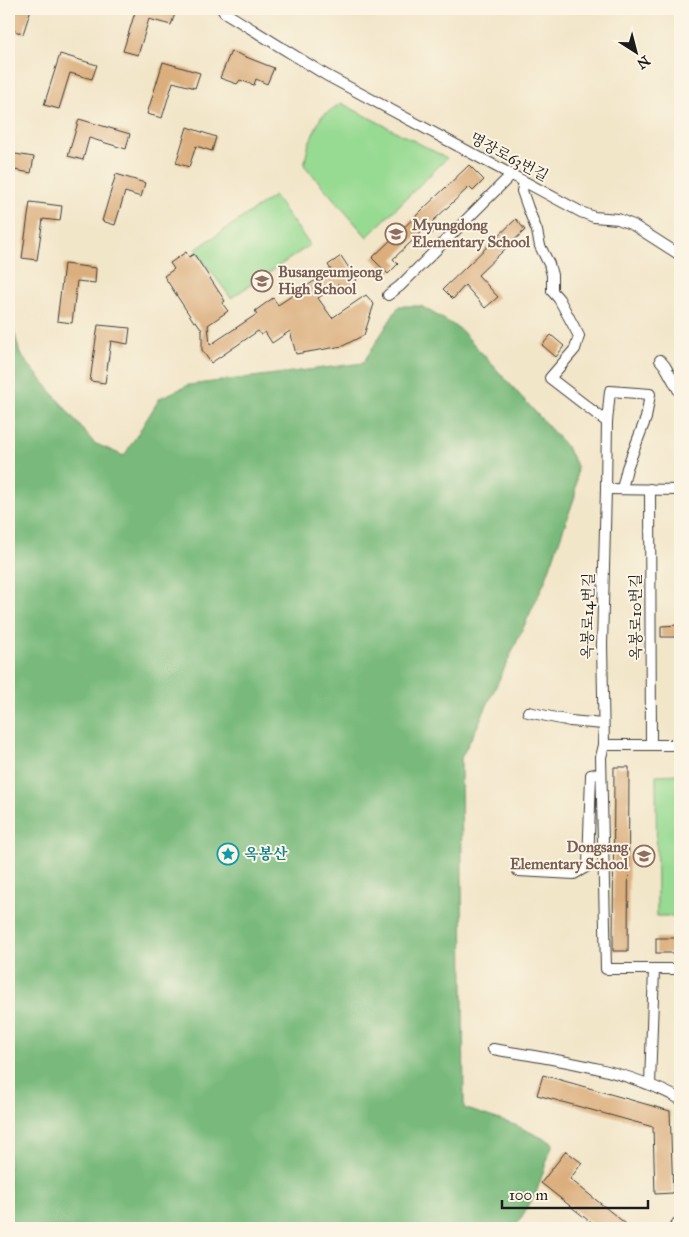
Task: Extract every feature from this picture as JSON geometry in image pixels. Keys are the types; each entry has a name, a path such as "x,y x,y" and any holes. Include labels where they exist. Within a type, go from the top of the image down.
{"street":[{"name":"명장로63번길","path":"222,9 326,75 511,175 581,212 594,217 618,219 633,225 680,256"},
{"path":"388,296 511,175"},
{"path":"524,182 522,191 537,231 540,246 549,264 552,275 552,290 560,298 579,336 574,349 550,378 607,422"},
{"path":"660,360 680,393"},
{"name":"옥봉로14번길","path":"622,489 627,468 646,418 650,394 610,391 607,422 602,645 604,745 601,757 601,773 606,969 654,969"},
{"path":"606,489 680,490"},
{"name":"옥봉로10번길","path":"650,489 652,745"},
{"path":"528,712 570,721 604,724"},
{"path":"604,745 680,745"},
{"path":"518,871 574,874 588,866 591,775 601,773"},
{"path":"650,1084 654,969 680,970"},
{"path":"493,1049 581,1064 650,1084 680,1099"},
{"path":"674,1228 680,1221"}],"green space":[{"path":"341,103 447,158 367,237 304,165 309,143 321,117"},
{"path":"274,196 310,245 231,298 195,250"},
{"path":"399,306 421,306 460,329 566,446 577,466 575,496 545,581 461,758 464,1108 515,1125 553,1143 536,1193 515,1228 9,1228 9,311 20,354 94,443 124,456 160,398 189,385 363,363"},
{"path":"680,774 680,916 657,916 656,775"}],"building":[{"path":"15,9 31,9 23,34 9,29"},
{"path":"136,9 170,9 176,11 171,25 149,19 138,55 123,51"},
{"path":"231,51 274,68 267,84 256,79 254,85 240,80 237,84 220,78"},
{"path":"60,54 97,65 92,79 70,73 59,109 44,105"},
{"path":"163,62 200,73 195,88 173,82 162,118 147,114"},
{"path":"79,119 130,134 126,149 89,138 83,160 68,156"},
{"path":"187,127 216,137 212,151 196,146 189,167 176,163"},
{"path":"9,153 34,157 31,173 9,169"},
{"path":"469,165 484,180 473,191 469,187 432,222 438,228 432,234 426,228 393,259 398,264 388,274 372,258"},
{"path":"116,174 145,183 141,197 125,192 115,225 102,221"},
{"path":"30,202 62,206 60,221 43,219 37,260 22,258"},
{"path":"516,219 525,230 478,275 498,297 485,308 465,285 453,299 443,289"},
{"path":"186,252 189,257 194,254 225,301 222,303 228,311 208,325 210,345 257,314 255,311 273,298 278,305 331,270 328,265 341,256 357,280 343,290 339,284 318,298 332,318 366,295 374,304 364,335 343,346 296,354 290,331 272,343 265,332 261,335 258,331 211,363 202,350 202,330 196,321 194,322 164,276 174,269 170,263"},
{"path":"64,264 96,268 95,283 77,281 72,323 57,321"},
{"path":"98,325 130,328 128,344 111,341 105,383 90,381"},
{"path":"551,335 564,346 556,357 542,345"},
{"path":"679,625 680,637 661,637 661,626"},
{"path":"614,767 629,767 628,951 613,951"},
{"path":"656,938 680,938 680,953 656,953"},
{"path":"543,1075 670,1111 673,1193 655,1194 653,1127 537,1095"},
{"path":"566,1151 582,1163 570,1179 626,1224 623,1228 598,1228 541,1183"}],"place":[{"name":"Myungdong Elementary School","path":"396,234"},
{"name":"Busangeumjeong High School","path":"262,281"},
{"name":"옥봉산","path":"228,854"},
{"name":"Dongsang Elementary School","path":"644,856"}]}
